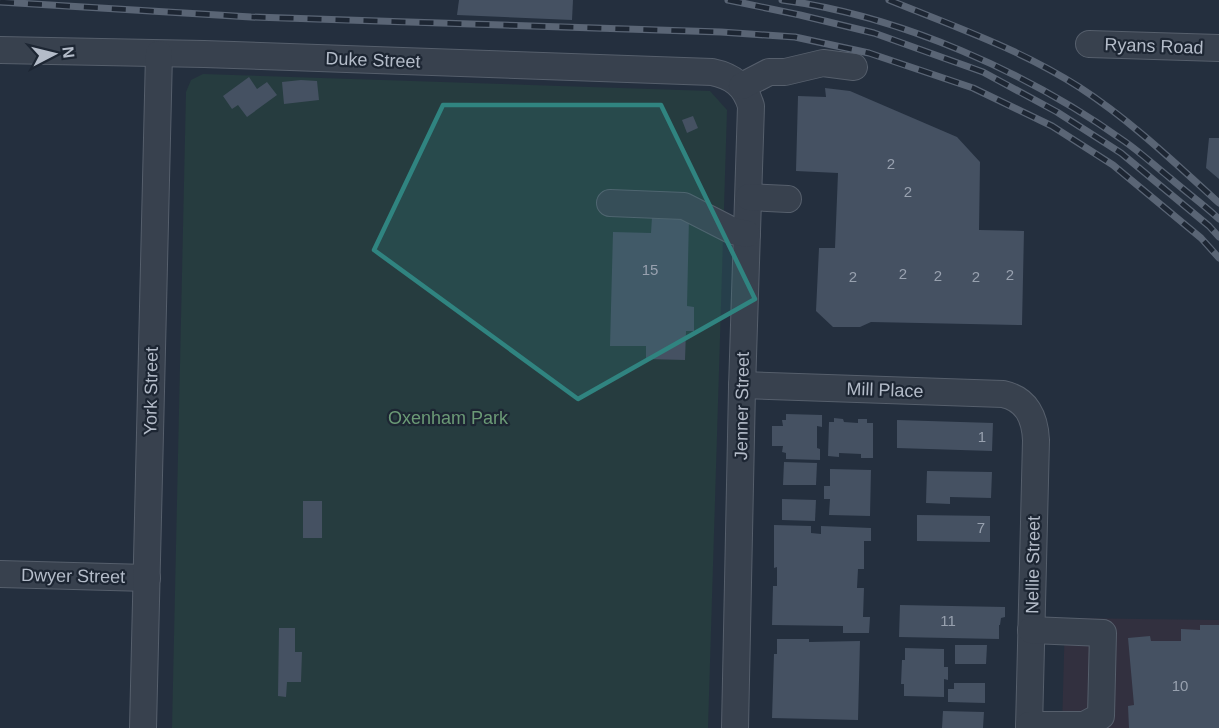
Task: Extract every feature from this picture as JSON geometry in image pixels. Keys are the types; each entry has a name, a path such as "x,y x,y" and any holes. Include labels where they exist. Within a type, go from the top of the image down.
{"street":[{"name":"Ryans Road","path":"1089,44 1219,48"},
{"name":"Duke Street","path":"0,50 712,72 722,74 742,86"},
{"name":"York Street","path":"143,728 159,54"},
{"path":"742,86 769,72 786,72 823,63 854,67"},
{"name":"Jenner Street","path":"735,728 742,386 752,106 742,86"},
{"path":"749,197 788,199"},
{"path":"610,203 684,206 733,231 747,234"},
{"name":"Mill Place","path":"742,386 1003,394 1025,405"},
{"name":"Nellie Street","path":"1025,405 1033,420 1036,440 1029,726"},
{"name":"Dwyer Street","path":"0,574 147,578"},
{"path":"1029,726 1084,725 1101,716 1103,641 1103,633 1031,630"}],"highlighted area":[{"path":"443,105 661,105 755,299 578,399 374,250"}],"shaded area":[{"path":"1065,618 1219,620 1219,728 1062,728"}],"green space":[{"name":"Oxenham Park","path":"203,74 710,91 727,110 708,728 172,728 186,92 191,80"}],"building":[{"path":"459,0 573,0 572,20 457,15"},
{"path":"249,77 257,89 267,82 277,95 247,117 238,105 232,109 223,96"},
{"path":"317,81 319,100 284,104 282,82"},
{"path":"825,88 850,91 957,137 980,162 979,230 1024,231 1022,325 871,322 860,327 833,327 816,311 819,248 835,248 838,173 796,171 798,96 826,97"},
{"path":"693,116 698,128 687,133 682,120"},
{"path":"1209,138 1219,138 1219,179 1206,168"},
{"path":"652,217 689,218 687,306 694,307 694,331 686,331 685,360 646,359 646,346 610,346 613,232 651,233"},
{"path":"786,414 822,415 822,427 817,426 817,448 820,449 820,460 786,459 786,453 782,452 783,446 772,446 772,426 783,426 782,420 786,420"},
{"path":"834,418 843,419 844,422 858,423 858,419 867,419 867,423 873,423 873,458 861,458 861,454 839,453 839,457 828,456 829,422 834,422"},
{"path":"897,420 993,423 992,451 897,448"},
{"path":"784,462 817,463 816,485 783,485"},
{"path":"830,469 871,470 870,516 829,515 830,499 824,499 824,486 830,486"},
{"path":"927,471 992,472 991,498 950,497 950,504 926,503"},
{"path":"782,499 816,500 815,521 782,520"},
{"path":"303,501 322,501 322,538 303,538"},
{"path":"917,515 990,516 990,542 917,541"},
{"path":"774,525 811,526 811,533 821,534 821,526 871,528 871,541 864,541 864,569 858,569 857,588 864,588 863,617 870,617 869,633 843,633 843,626 772,625 773,586 777,586 777,567 774,568"},
{"path":"900,605 1005,607 1005,617 1001,618 999,625 999,639 899,637"},
{"path":"1200,625 1219,625 1219,728 1129,728 1128,706 1134,705 1128,638 1150,636 1151,641 1181,641 1181,629 1200,630"},
{"path":"279,628 295,628 295,652 302,652 301,682 287,682 286,697 278,696"},
{"path":"777,639 809,639 809,642 860,641 858,720 772,718 774,654 777,654"},
{"path":"955,645 987,645 986,664 955,664"},
{"path":"905,648 944,649 944,667 948,667 948,680 944,679 944,697 904,696 904,684 901,684"},
{"path":"954,683 985,683 985,703 948,702 948,689 954,689"},
{"path":"943,711 984,712 983,728 942,728"}],"railway":[{"path":"728,0 874,33 983,72 1057,112 1121,153 1209,226 1219,237"},
{"path":"782,0 827,8 917,33 1005,70 1046,92 1124,141 1219,219"},
{"path":"889,0 962,29 1057,73 1134,127 1219,203"},
{"path":"0,2 251,17 721,32 795,37 869,53 973,88 1052,126 1113,165 1201,238 1219,258"}]}
